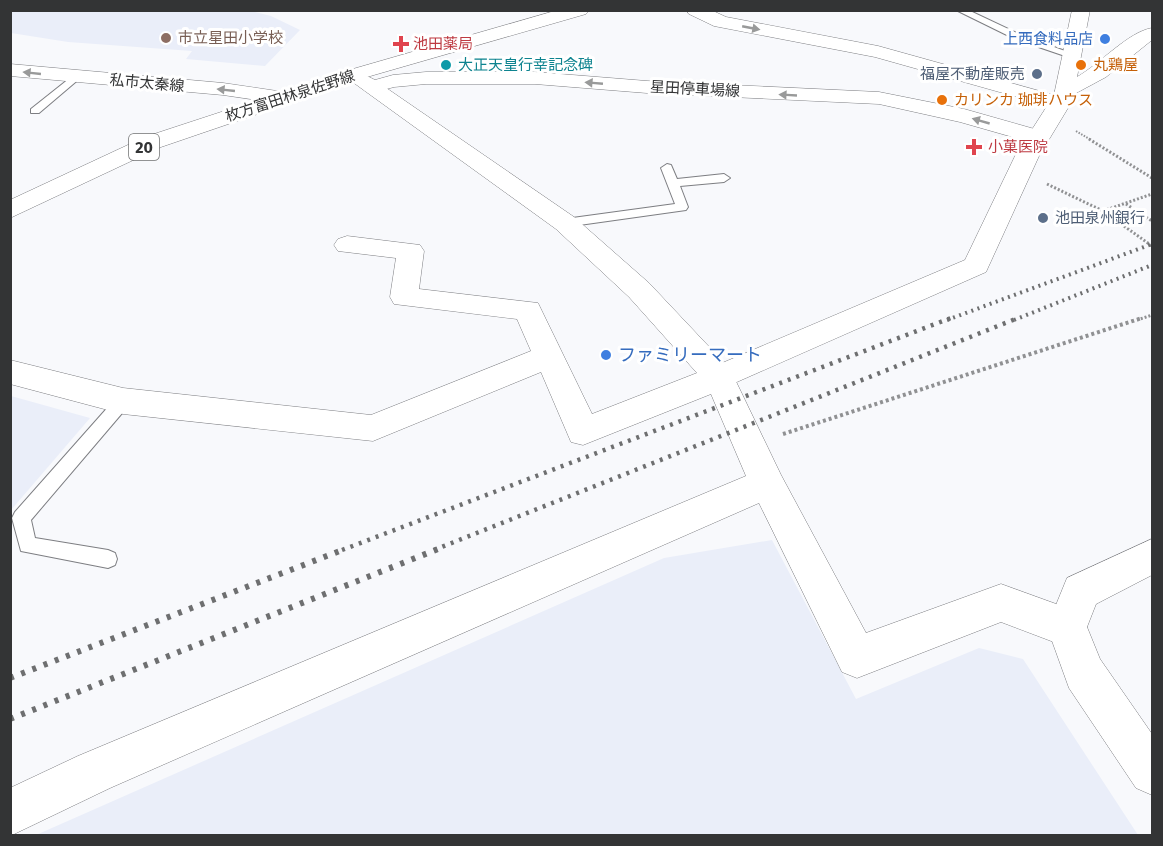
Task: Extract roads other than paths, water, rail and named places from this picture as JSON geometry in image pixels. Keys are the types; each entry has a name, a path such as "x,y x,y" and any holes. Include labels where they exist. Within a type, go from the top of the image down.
{"street":[{"name":"枚方富田林泉佐野線","path":"10,210 153,142 284,98 363,81 580,10"},
{"path":"695,10 721,22 878,52 1061,98 1099,73 1147,35 1152,34"},
{"path":"348,245 411,251 404,297 528,310 583,432 719,377 976,266 1037,137 1061,98 1081,10"},
{"name":"私市太秦線","path":"10,70 224,89 284,98"},
{"name":"星田停車場線","path":"363,81 426,78 535,78 670,88 879,98 964,116 1037,137"},
{"path":"363,81 565,223 639,290 719,377 767,483 857,657 1001,603 1067,627"},
{"path":"10,372 123,401 373,428 549,356"},
{"path":"10,813 105,768 767,483"},
{"path":"1152,556 1081,591 1067,627 1084,674 1152,772"}],"lane":[{"path":"960,10 1018,37 1071,55"},
{"path":"35,111 75,77"},
{"path":"565,223 682,207 667,168"},
{"path":"673,183 724,178"},
{"path":"108,559 27,545 21,518 123,401"}],"railway":[{"path":"947,320 1152,244"},
{"path":"1014,320 1152,265"},
{"path":"342,550 951,318"},
{"path":"434,550 1018,318"},
{"path":"10,678 345,549"},
{"path":"10,719 438,549"}],"place":[{"name":"市立星田小学校","path":"166,38"},
{"name":"上西食料品店","path":"1105,39"},
{"name":"池田薬局","path":"401,44"},
{"name":"大正天皇行幸記念碑","path":"446,65"},
{"name":"丸鶏屋","path":"1081,65"},
{"name":"福屋不動産販売","path":"1037,74"},
{"name":"カリンカ 珈琲ハウス","path":"942,100"},
{"name":"小菓医院","path":"974,147"},
{"name":"池田泉州銀行","path":"1043,218"},
{"name":"ファミリーマート","path":"606,355"}]}
